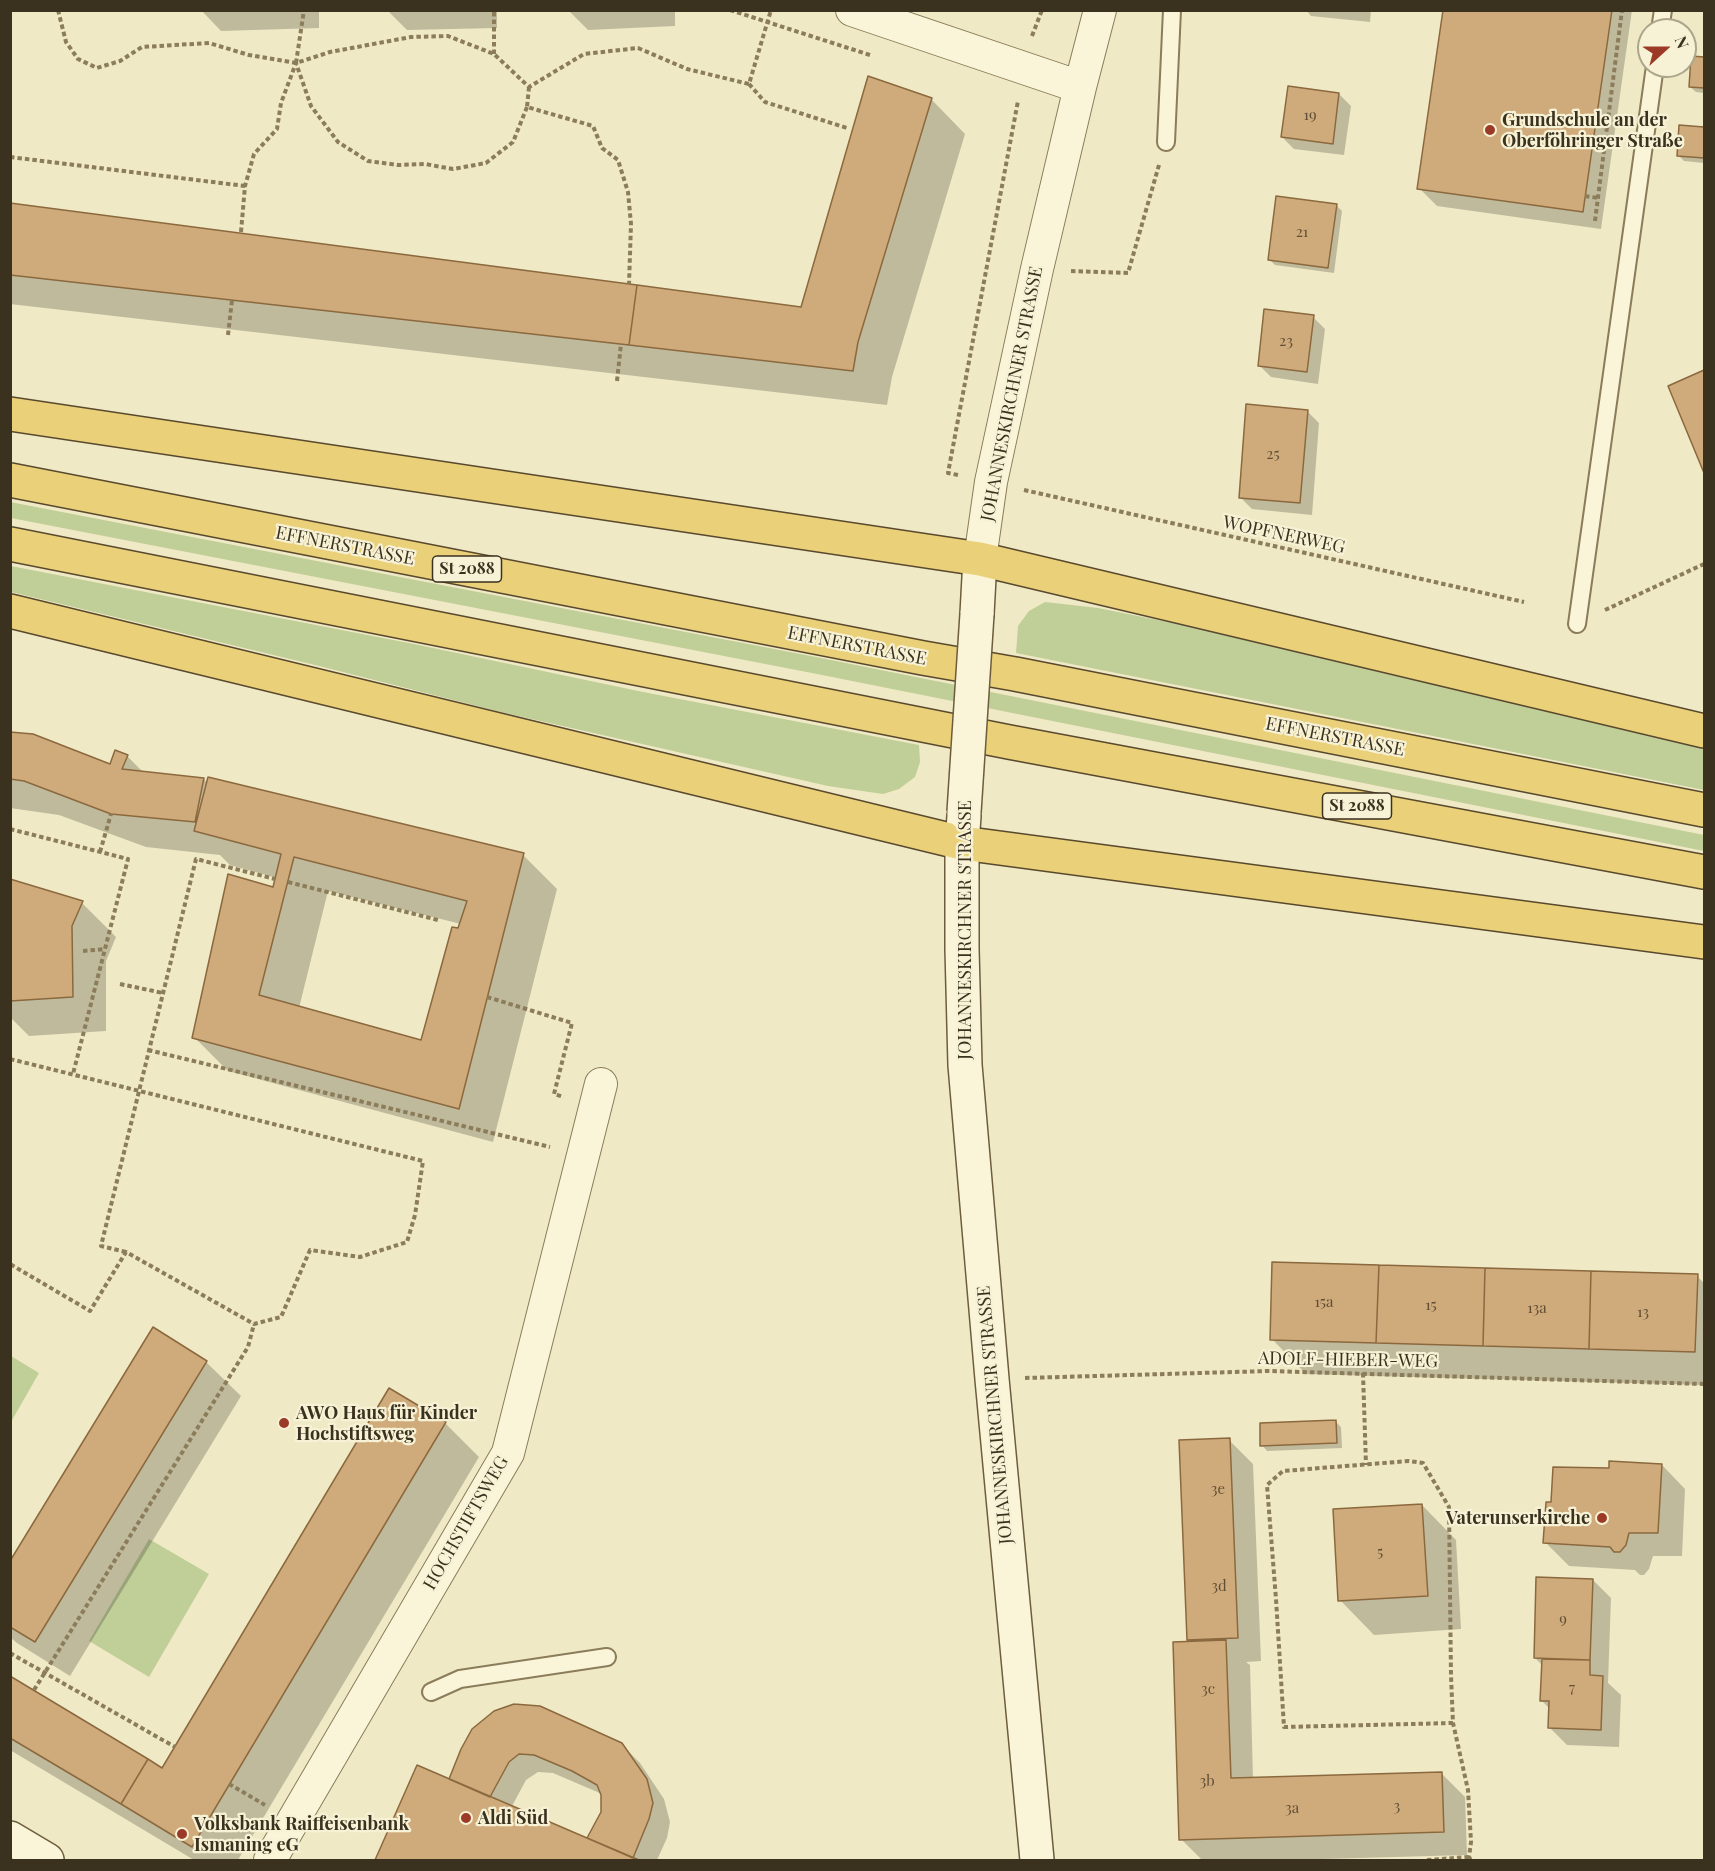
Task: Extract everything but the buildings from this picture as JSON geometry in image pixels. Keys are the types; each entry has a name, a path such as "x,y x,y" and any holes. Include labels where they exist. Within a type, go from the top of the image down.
{"highway":[{"path":"10,414 980,559 1704,731"},
{"name":"EFFNERSTRASSE","path":"10,480 1704,810"},
{"name":"St 2088","path":"10,544 1009,742 1704,872"},
{"path":"10,611 963,827 1704,942"}],"main road":[{"name":"JOHANNESKIRCHNER STRASSE","path":"980,559 963,827 962,948 965,1065 1037,1860"},
{"path":"10,1838 48,1860"}],"street":[{"path":"852,10 1080,87"},
{"name":"JOHANNESKIRCHNER STRASSE","path":"980,559 991,482 1037,269 1100,10"},
{"name":"HOCHSTIFTSWEG","path":"270,1860 508,1453 598,1096"}],"lane":[{"path":"1166,142 1173,10"},
{"path":"1577,624 1653,78"},
{"path":"431,1692 460,1679 607,1658"}],"path":[{"path":"58,10 66,42 78,59 97,68 120,61 142,47 209,43 249,55 296,63 330,52 411,36 448,36 494,54 529,87"},
{"path":"241,232 245,186 254,154 277,129 281,103 296,63 304,10"},
{"path":"494,10 494,54"},
{"path":"730,10 881,58"},
{"path":"749,84 771,10"},
{"path":"1595,221 1622,10"},
{"path":"529,87 584,54 638,48 687,69 749,84 765,102 847,128"},
{"path":"296,63 311,106 338,142 368,161 398,165 425,164 453,169 486,164 513,142 527,107 529,87"},
{"path":"991,482 948,473 1018,101"},
{"path":"527,107 593,126 602,148 618,160 628,192 631,224 629,284"},
{"path":"1037,269 1128,273 1166,142"},
{"path":"10,157 245,186"},
{"path":"1585,196 1598,198"},
{"path":"228,335 232,300"},
{"path":"616,381 621,344"},
{"name":"WOPFNERWEG","path":"1038,493 1524,602"},
{"path":"1577,624 1704,564"},
{"path":"100,852 111,814"},
{"path":"10,829 128,859 73,1074"},
{"path":"10,1059 73,1074 138,1091 423,1161 415,1215 407,1242 360,1257 310,1250 281,1317 254,1324 126,1252 101,1246 138,1091 148,1050 196,859 275,879"},
{"path":"288,882 438,920"},
{"path":"83,951 105,949"},
{"path":"120,984 163,993"},
{"path":"488,997 572,1023 554,1094 598,1096"},
{"path":"148,1050 583,1155"},
{"path":"11,1265 90,1311 126,1252"},
{"path":"34,1690 248,1347 254,1324"},
{"name":"ADOLF-HIEBER-WEG","path":"992,1380 1269,1371 1704,1384"},
{"path":"1363,1373 1366,1465"},
{"path":"1427,1860 1470,1859 1468,1790 1453,1723 1450,1676 1449,1507 1423,1464 1408,1461 1282,1471 1267,1485 1284,1727 1453,1723"},
{"path":"10,1653 175,1747"}],"green space":[{"path":"10,502 821,658 1704,835 1704,851 817,674 11,518"},
{"path":"11,566 919,745 920,762 915,777 899,789 883,794 828,786 505,713 11,592"},
{"path":"1045,602 1098,608 1217,632 1704,746 1704,790 1016,653 1018,626 1029,611"},
{"path":"11,1356 39,1373 11,1422"},
{"path":"149,1539 209,1574 149,1677 89,1641"}],"place":[{"name":"Grundschule an der Oberföhringer Straße","path":"1490,130"},
{"name":"AWO Haus für Kinder Hochstiftsweg","path":"284,1423"},
{"name":"Vaterunserkirche","path":"1602,1518"},
{"name":"Aldi Süd","path":"466,1818"},
{"name":"Volksbank Raiffeisenbank Ismaning eG","path":"182,1834"}]}
